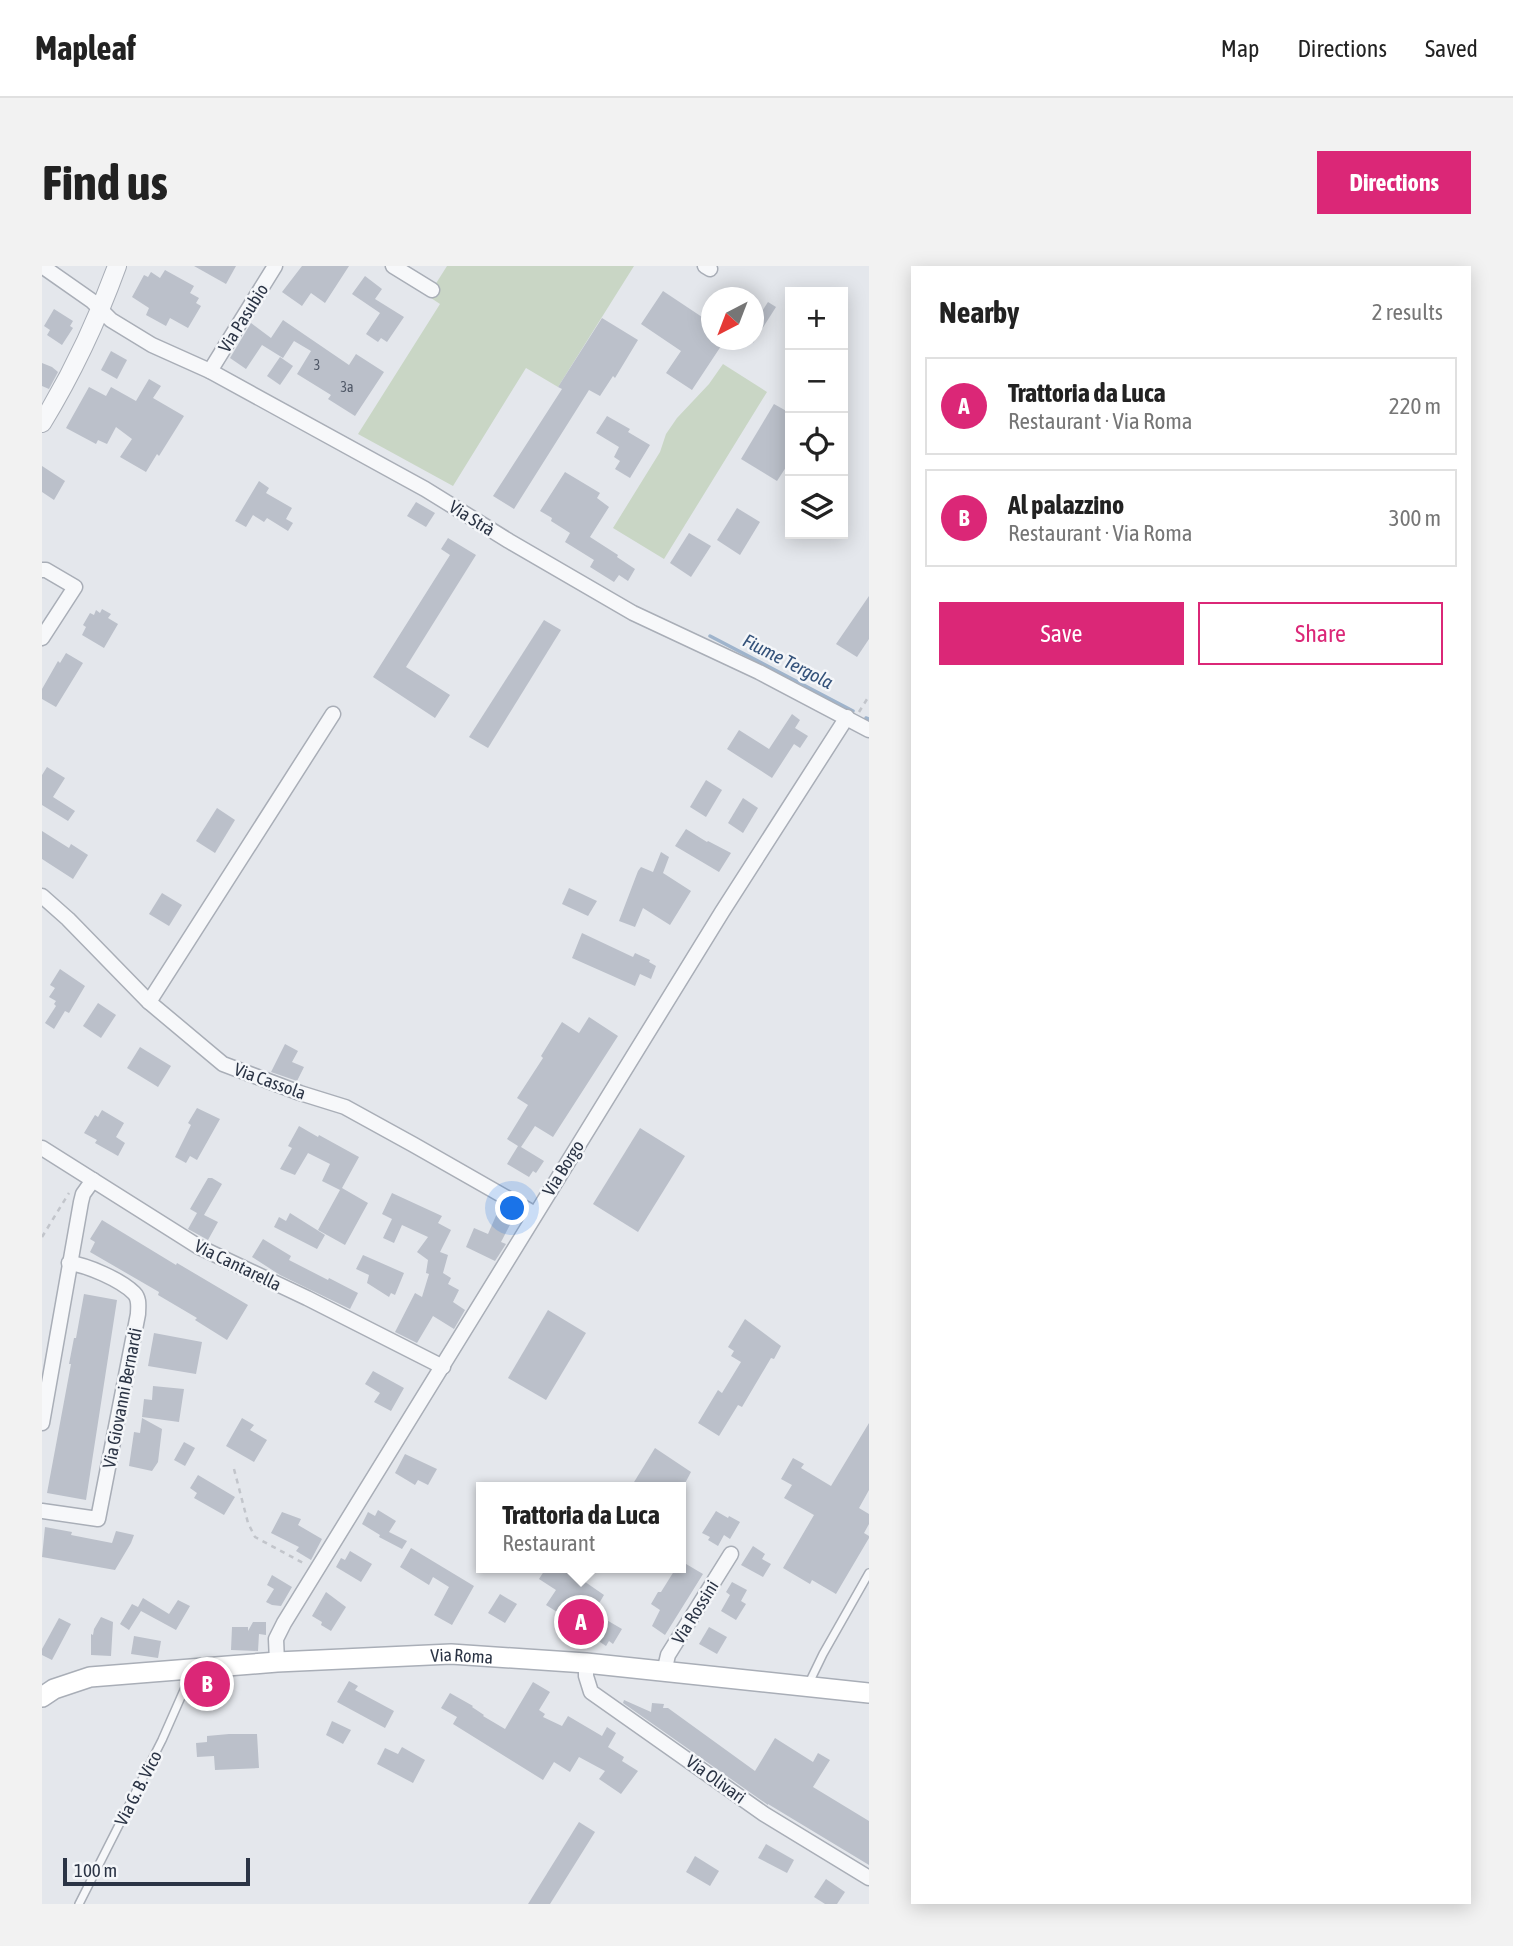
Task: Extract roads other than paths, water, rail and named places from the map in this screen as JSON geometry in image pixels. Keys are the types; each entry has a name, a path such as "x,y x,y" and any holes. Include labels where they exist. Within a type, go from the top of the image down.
{"main road":[{"name":"Via Roma","path":"46,1691 90,1677 277,1662 451,1654 586,1663 869,1693"}],"street":[{"name":"Via Strà","path":"42,266 92,301 111,320 152,345 211,370 425,489 633,613 759,672 869,730"},
{"path":"42,423 101,311 117,266"},
{"name":"Via Pasubio","path":"211,370 275,266"},
{"path":"393,266 432,290"},
{"path":"42,570 75,587 42,638"},
{"path":"149,1002 333,714"},
{"name":"Via Borgo","path":"277,1662 276,1639 317,1571 722,912 850,719"},
{"name":"Via Cassola","path":"42,896 149,1002 223,1064 345,1107 535,1214"},
{"name":"Via Cantarella","path":"42,1148 199,1247 443,1367"},
{"path":"42,1423 80,1202 93,1180"},
{"name":"Via Giovanni Bernardi","path":"42,1511 98,1519 138,1314 139,1302 135,1294 93,1269 69,1263"},
{"name":"Via Rossini","path":"664,1672 668,1655 731,1553"},
{"name":"Via Olivari","path":"586,1663 586,1676 591,1692 764,1814 869,1878"}],"lane":[{"path":"808,1686 822,1654 869,1573"},
{"name":"Via G. B. Vico","path":"79,1904 162,1740 188,1681 187,1669"}],"waterway":[{"name":"Fiume Tergola","path":"710,636 853,711"}],"place":[{"name":"Trattoria da Luca","path":"581,1622"},
{"name":"Al palazzino","path":"207,1684"}]}
